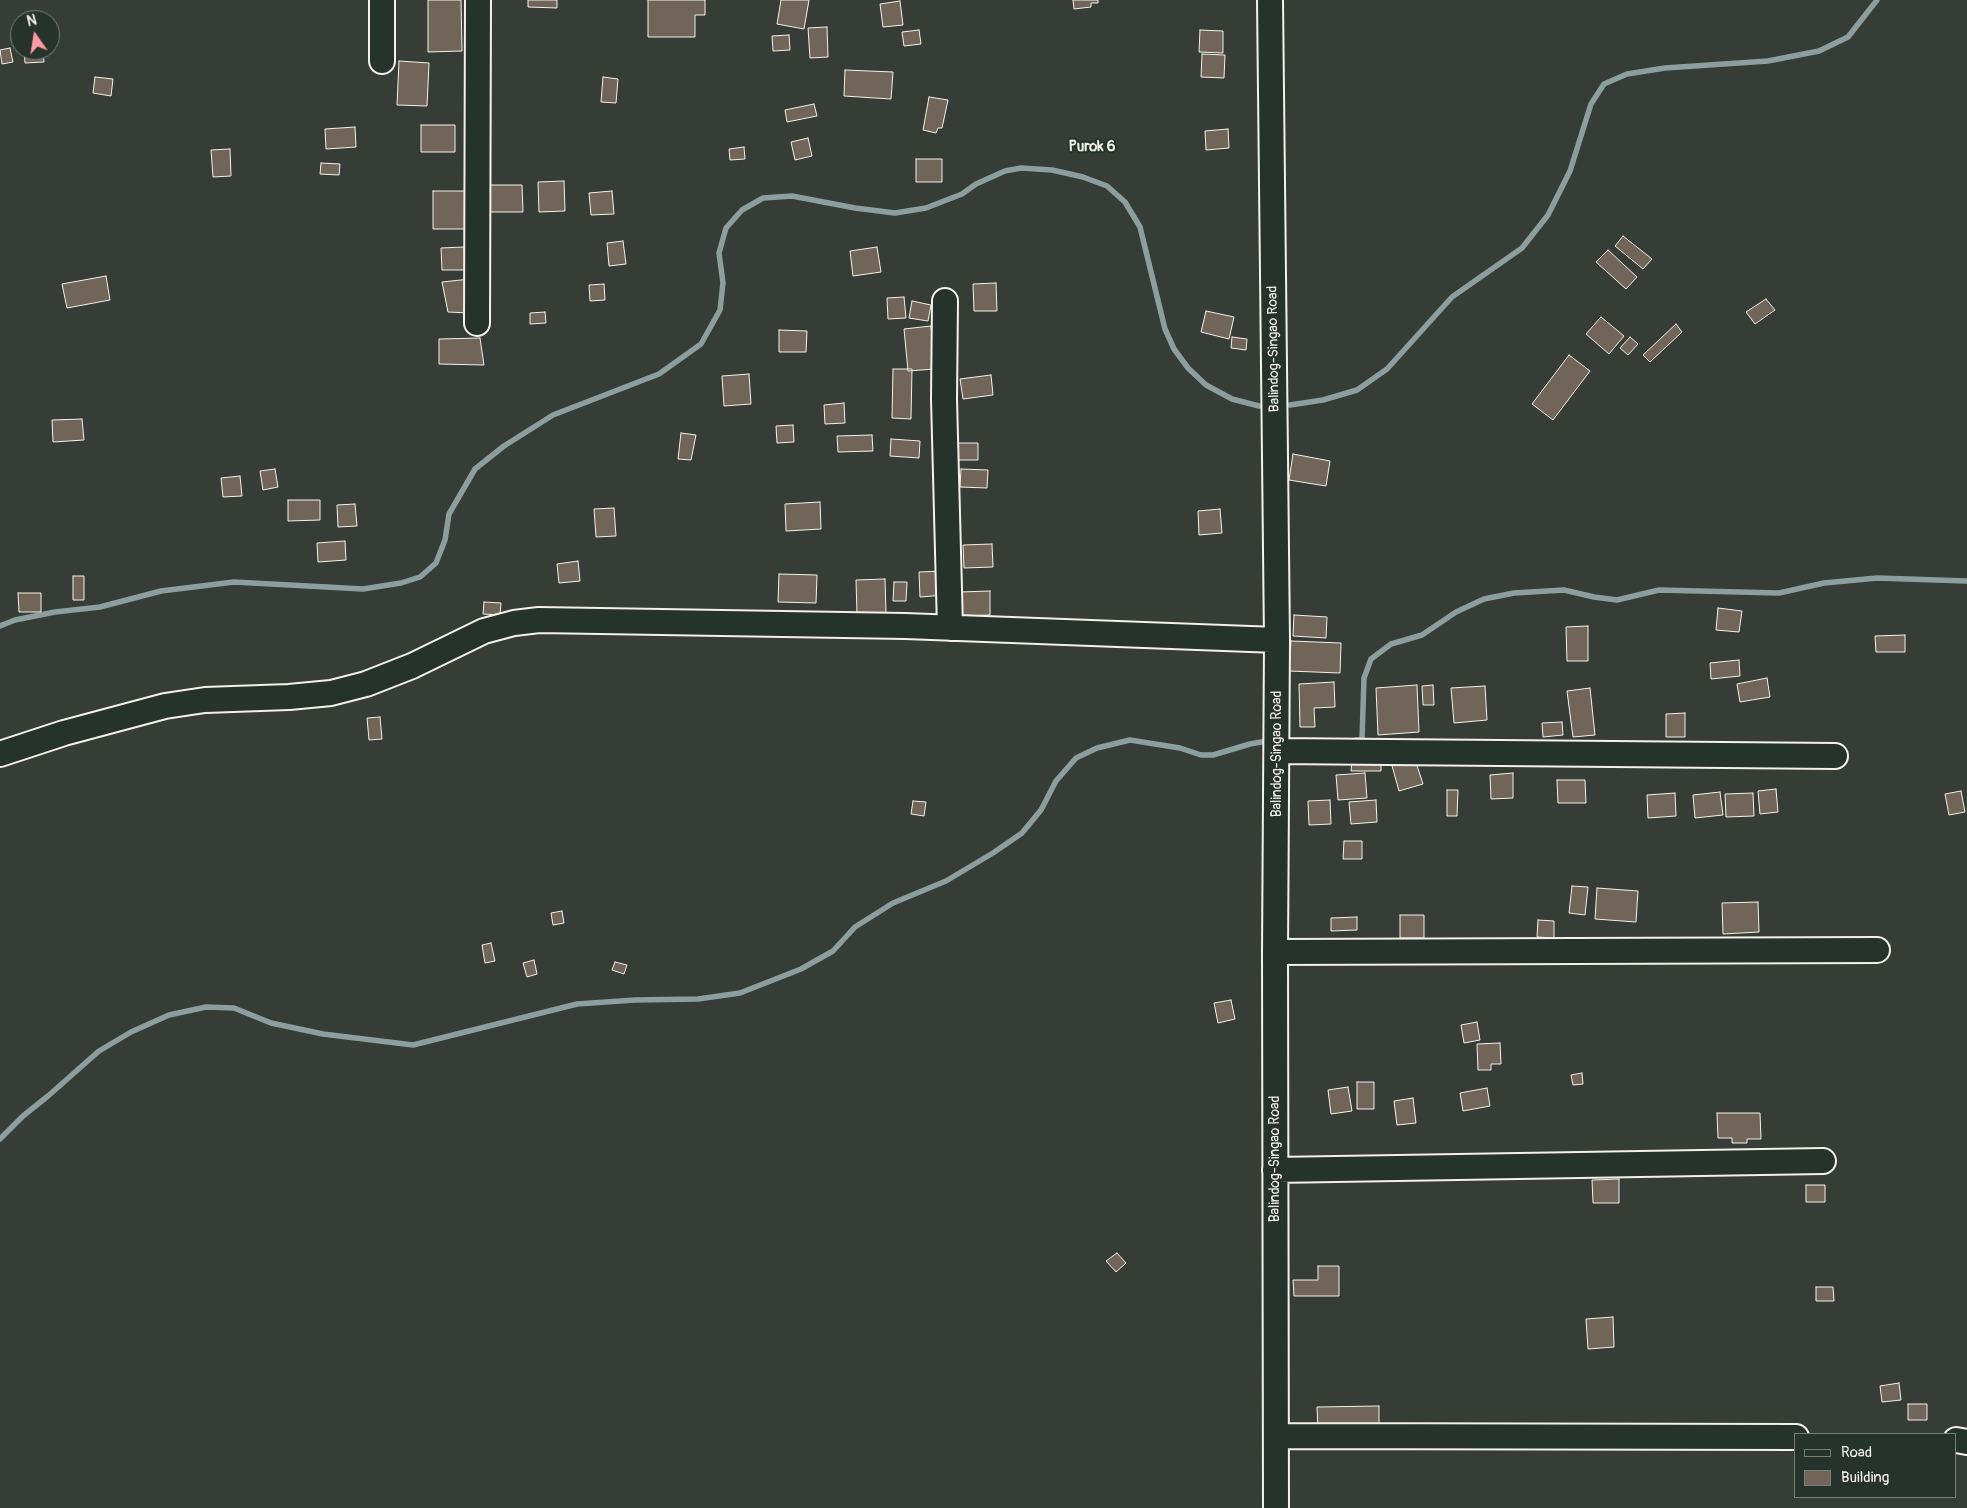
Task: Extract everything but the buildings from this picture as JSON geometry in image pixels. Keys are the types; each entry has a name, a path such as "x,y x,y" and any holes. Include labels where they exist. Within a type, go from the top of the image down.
{"street":[{"path":"382,0 382,61"},
{"path":"478,0 478,323"},
{"name":"Balindog-Singao Road","path":"1270,0 1278,640 1275,952 1276,1508"},
{"path":"945,301 944,399 950,628"},
{"path":"0,754 64,733 165,706 205,700 289,697 331,693 366,684 412,666 484,631 540,620 950,628 1278,640"},
{"path":"1277,751 1835,756"},
{"path":"1275,952 1877,950"},
{"path":"1275,1170 1823,1161"},
{"path":"1276,1436 1794,1436"}],"waterway":[{"path":"1290,405 1323,400 1357,390 1387,369 1452,297 1522,248 1548,215 1570,171 1591,104 1604,84 1627,74 1665,68 1768,61 1819,51 1848,37 1877,0"},
{"path":"0,626 15,620 55,612 100,607 161,591 234,582 363,589 401,583 420,577 436,563 445,540 449,514 475,469 504,446 553,415 659,374 701,344 720,310 723,283 719,253 726,228 742,210 763,198 792,196 855,208 895,213 926,208 962,194 976,184 1005,171 1021,168 1052,170 1083,177 1107,186 1125,202 1140,227 1165,329 1174,349 1188,368 1206,385 1232,399 1259,406"},
{"path":"1356,740 1362,740 1364,678 1371,659 1391,644 1422,635 1456,612 1484,599 1514,593 1564,590 1617,600 1659,590 1779,593 1824,583 1877,578 1967,581"},
{"path":"0,1139 23,1116 99,1051 131,1032 169,1015 206,1007 234,1008 271,1023 323,1034 413,1045 577,1004 635,1000 698,999 740,993 801,969 833,951 855,927 893,903 946,881 1022,833 1041,810 1056,781 1076,758 1097,748 1130,740 1180,748 1201,755 1213,755 1267,741"}],"district":[{"name":"Purok 6","path":"1092,147"}]}
